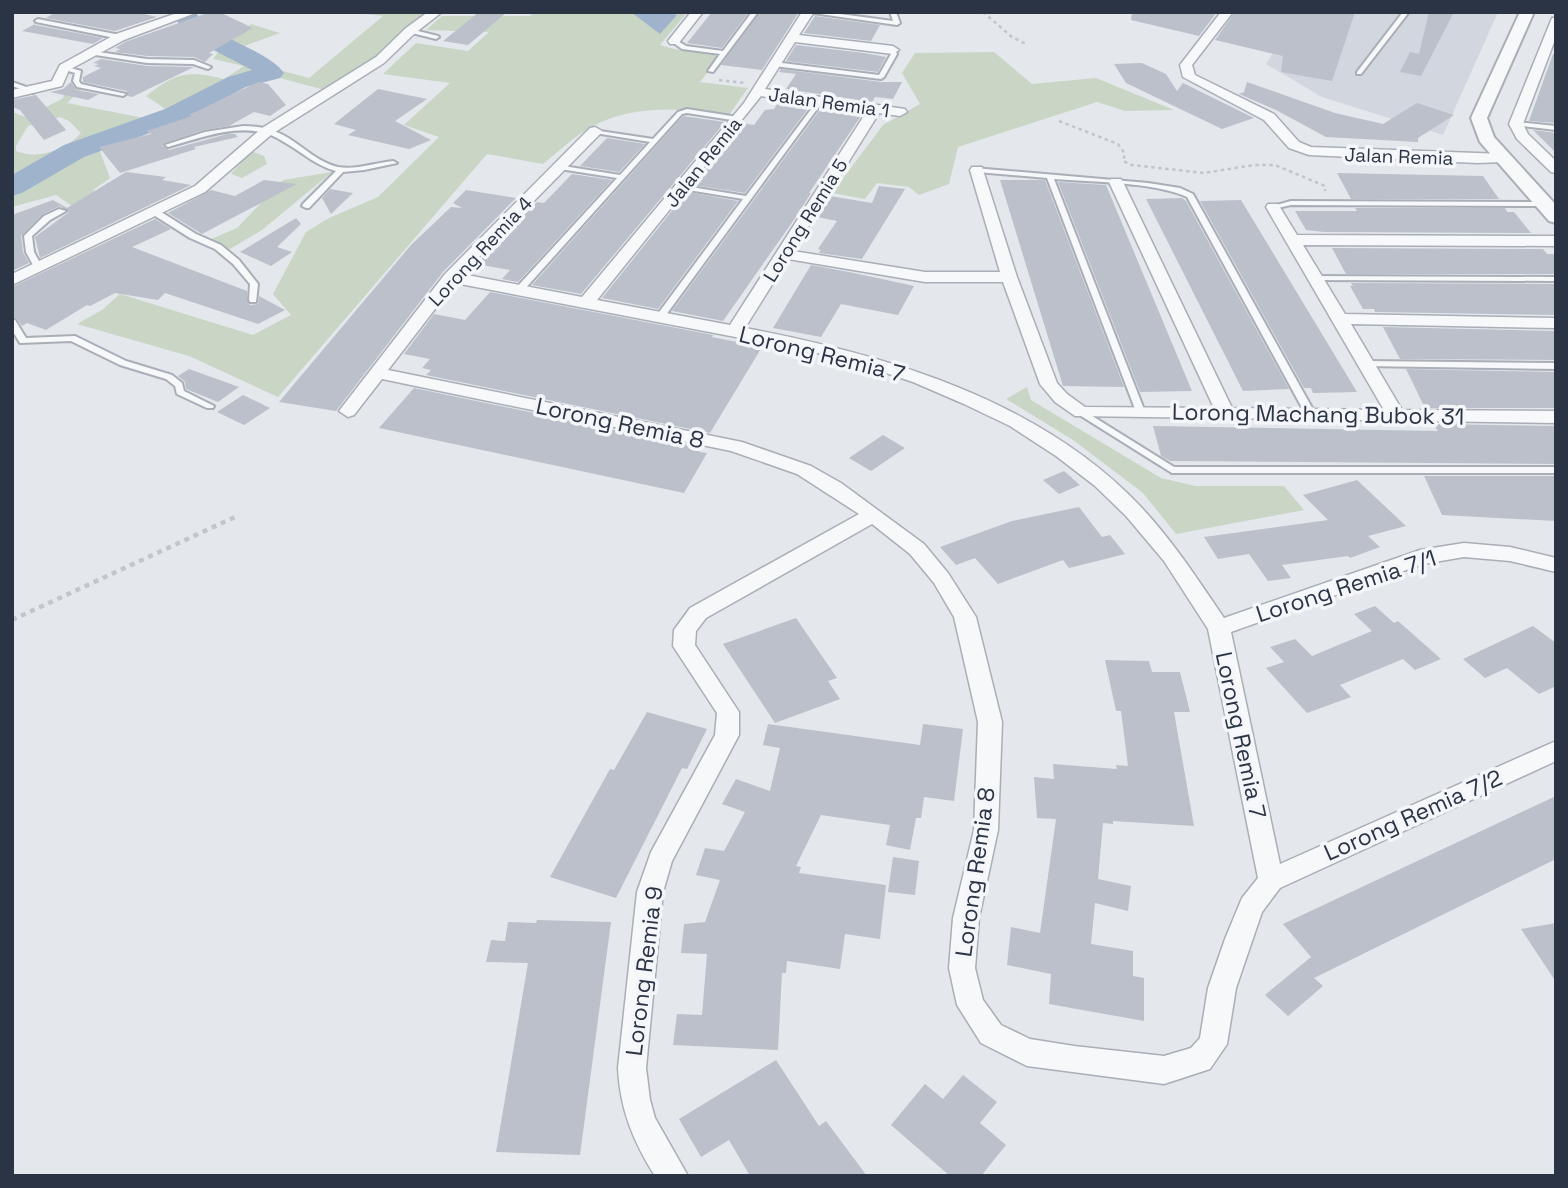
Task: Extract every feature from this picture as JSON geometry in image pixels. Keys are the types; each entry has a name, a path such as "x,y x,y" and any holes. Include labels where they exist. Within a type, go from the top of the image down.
{"street":[{"path":"12,94 57,83 64,68 120,37 163,16 192,12"},
{"path":"12,280 37,265 155,212 200,188 267,131 380,60 410,31 436,12"},
{"path":"674,41 697,12"},
{"name":"Jalan Remia","path":"586,303 738,119 808,12"},
{"name":"Jalan Remia","path":"1227,12 1186,65 1189,77 1269,117 1294,145 1310,151 1328,153 1504,158"},
{"path":"1527,12 1479,118 1486,138 1550,210"},
{"path":"1546,12 1556,15"},
{"path":"1556,21 1552,40 1516,124 1522,136 1556,169"},
{"path":"790,38 893,50"},
{"name":"Jalan Remia 1","path":"759,89 900,112"},
{"name":"Lorong Remia 5","path":"734,332 876,108"},
{"name":"Lorong Remia 4","path":"348,411 451,278 595,131"},
{"path":"977,170 1009,278 1049,384 1061,398 1081,412"},
{"path":"1116,182 1226,414"},
{"path":"1273,207 1397,416"},
{"path":"1293,240 1556,241"},
{"path":"784,254 925,277 1009,278"},
{"name":"Lorong Remia 7","path":"451,278 816,347 877,364 919,378 1016,422 1063,452 1102,482 1133,511 1171,556 1219,628 1271,880"},
{"path":"1339,319 1556,323"},
{"name":"Lorong Remia 8","path":"377,373 747,450 804,470 834,487 917,548 941,578 965,617 990,722 986,830 966,918 962,968 971,1005 991,1034 1027,1052 1087,1062 1164,1070 1200,1059 1213,1044 1222,988 1251,906 1271,880"},
{"name":"Lorong Machang Bubok 31","path":"1081,412 1556,416"},
{"name":"Lorong Remia 9","path":"673,1176 644,1132 632,1097 632,1068 650,892 660,860 727,735 728,712 684,646 685,630 698,613 873,516"},
{"name":"Lorong Remia 7/1","path":"1219,628 1420,557 1464,550 1510,554 1556,565"},
{"name":"Lorong Remia 7/2","path":"1271,880 1556,750"}],"lane":[{"path":"711,71 755,12"},
{"path":"808,12 897,23 893,12"},
{"path":"1359,73 1406,12"},
{"path":"38,21 120,37"},
{"path":"410,31 436,37"},
{"path":"674,41 684,48 724,53"},
{"path":"774,64 881,77 894,54 893,50"},
{"path":"91,53 147,61 194,62 208,67"},
{"path":"64,68 79,72 76,81 79,86 123,94"},
{"path":"12,84 33,91"},
{"path":"660,317 820,101"},
{"path":"519,290 680,113 687,111 738,119"},
{"path":"1516,124 1556,128"},
{"path":"168,145 238,127 267,131 291,141 332,168 393,163"},
{"path":"595,131 655,141"},
{"path":"560,167 622,177"},
{"path":"306,206 342,169"},
{"path":"977,170 1116,182 1177,190 1190,196 1311,415"},
{"path":"1050,177 1140,412"},
{"path":"682,187 748,198"},
{"path":"1273,207 1291,203 1550,210"},
{"path":"37,265 30,252 28,236 47,218 62,211"},
{"path":"155,212 193,236 218,247 236,262 254,284 253,300"},
{"path":"1315,278 1556,279"},
{"path":"12,322 23,341 72,338 123,363 169,377 179,385 180,393 210,406"},
{"path":"1366,364 1556,366"},
{"path":"1081,412 1172,470 1556,470"}],"path":[{"path":"983,12 1012,37 1028,45"},
{"path":"711,71 711,77 715,80 759,89"},
{"path":"1059,121 1118,144 1125,154 1123,161 1132,166 1204,173 1254,165 1275,165 1325,186 1326,191 1321,193"},
{"path":"12,620 235,517"}],"shaded area":[{"path":"1299,12 1498,12 1443,135 1322,97 1266,64"}],"green space":[{"path":"348,12 429,12 403,30 373,59 325,90 276,77 243,85 189,114 98,146 110,178 93,190 108,199 82,213 56,195 12,207 12,184 28,175 12,173 12,112 26,117 62,99 69,87 84,87 67,103 144,118 167,110 146,96 165,82 191,74 224,79 244,66 213,59 222,47 193,41 245,31 251,24 280,33 239,48 275,69 309,78 383,16","holes":["60,117 69,121 81,133 60,149 42,154 16,151 16,146 28,126"]},
{"path":"534,12 682,12 685,15 660,45 720,56 700,82 748,88 729,115 658,110 624,114 607,120 578,135 543,164 487,154 278,397 189,356 77,324 102,310 120,294 253,335 291,315 273,294 306,232 329,218 378,197 439,137 404,125 450,83 383,74 416,43 468,51 489,32 426,30 442,16 530,16"},
{"path":"994,52 1032,84 1096,78 1174,110 1125,111 1097,102 958,147 949,184 919,195 909,187 877,183 865,199 832,193 883,125 920,104 902,73 915,53"},
{"path":"251,151 264,156 267,164 242,178 231,174"},
{"path":"332,172 262,230 230,249 209,240 237,228 283,180"},
{"path":"1027,387 1031,400 1161,478 1195,486 1284,486 1304,510 1176,534 1143,493 1073,440 1006,399"}],"water":[{"path":"631,12 667,12 677,15 660,34"}],"building":[{"path":"56,12 136,12 157,17 115,31 46,18"},
{"path":"210,12 219,12 253,28 209,53 213,54 205,62 194,57 115,52 120,49 115,48 125,42"},
{"path":"479,12 507,12 468,45 443,41"},
{"path":"712,12 749,12 722,48 687,43"},
{"path":"760,12 799,12 762,70 721,65"},
{"path":"1132,12 1217,12 1199,36 1131,20"},
{"path":"1235,12 1355,12 1332,81 1281,72 1283,56 1215,40"},
{"path":"1429,12 1454,12 1421,76 1400,72 1410,52 1419,54"},
{"path":"815,16 880,25 871,41 804,33"},
{"path":"35,24 103,38 93,44 22,31"},
{"path":"796,45 886,57 878,72 786,61"},
{"path":"1553,54 1556,54 1556,123 1529,121"},
{"path":"101,59 147,66 194,67 132,97 128,96 127,91 83,82 83,77 101,68 94,66 99,64 93,63"},
{"path":"1142,63 1166,74 1177,91 1183,83 1254,118 1222,129 1126,83 1114,64"},
{"path":"781,69 881,82 902,82 893,99 875,97 872,102 786,89 796,74 779,72"},
{"path":"71,82 76,90 99,94 88,100 50,92 63,89"},
{"path":"258,82 268,84 286,105 270,116 254,112 229,126 204,130 162,146 169,150 227,134 235,134 238,137 194,147 196,149 120,173 99,147 151,134 147,131 192,116 189,115"},
{"path":"1247,82 1335,113 1383,124 1417,103 1454,115 1418,138 1418,142 1326,137 1239,94 1244,92"},
{"path":"378,89 427,99 395,121 431,140 409,149 348,135 356,130 334,124"},
{"path":"36,95 66,130 44,140 20,110 12,107 12,100"},
{"path":"779,101 810,106 745,193 693,185 742,123 754,125 765,110 774,109"},
{"path":"822,107 863,113 809,193 798,214 723,321 672,311"},
{"path":"683,116 725,122 581,294 532,285"},
{"path":"1533,130 1556,133 1556,153"},
{"path":"607,138 645,144 619,172 580,166"},
{"path":"126,172 166,177 162,180 191,185 40,258 35,237 69,212 60,206 43,214 21,236 23,252 29,263 12,271 12,215 53,200 67,208"},
{"path":"1337,173 1483,176 1499,199 1351,199"},
{"path":"572,174 612,180 518,282 502,279 510,270 476,264 537,202 544,203"},
{"path":"264,180 297,184 202,234 168,213 211,190 235,196"},
{"path":"1000,180 1045,180 1124,387 1063,386"},
{"path":"1058,182 1106,185 1192,391 1140,392"},
{"path":"879,186 905,189 862,259 819,253 821,250 818,249 837,221 817,217 830,196 872,203"},
{"path":"330,189 353,193 331,214 322,198"},
{"path":"466,190 516,198 443,272 336,411 279,402 411,245 451,207 462,208 453,203"},
{"path":"687,192 738,201 658,309 602,298"},
{"path":"1182,198 1289,389 1243,391 1146,199"},
{"path":"1241,200 1357,392 1313,393 1311,388 1304,388 1200,201"},
{"path":"1355,208 1505,208 1507,212 1514,212 1531,233 1324,232 1306,230 1295,211 1357,211"},
{"path":"296,218 301,224 277,247 292,252 271,266 240,252"},
{"path":"155,219 171,229 132,247 247,291 250,305 258,304 259,296 285,310 258,324 165,293 158,300 115,293 90,306 87,305 46,330 27,323 22,326 12,317 12,287"},
{"path":"1332,248 1543,249 1547,254 1556,254 1556,274 1346,274"},
{"path":"811,265 914,286 898,315 841,304 821,337 773,328"},
{"path":"1351,283 1556,284 1556,315 1375,312 1374,309 1363,309 1350,286 1353,286"},
{"path":"490,292 762,347 710,433 426,375 431,370 422,368 430,359 404,354 434,314 465,320"},
{"path":"1383,327 1556,331 1556,360 1400,359"},
{"path":"189,369 239,387 218,402 186,389 185,382 178,376"},
{"path":"1406,369 1556,372 1556,408 1425,408"},
{"path":"414,388 702,448 699,452 707,453 684,493 379,428"},
{"path":"243,395 270,408 244,425 217,412"},
{"path":"1433,424 1556,426 1556,464 1170,461 1161,456 1153,426 1438,431"},
{"path":"883,435 905,448 871,471 849,458"},
{"path":"1064,471 1080,485 1059,494 1043,480"},
{"path":"1424,476 1556,476 1556,521 1442,515"},
{"path":"1357,480 1406,526 1368,536 1380,547 1350,558 1348,556 1282,565 1291,578 1268,581 1249,554 1218,559 1204,537 1328,520 1303,495"},
{"path":"1079,507 1102,537 1110,535 1125,554 1069,568 1063,560 998,584 975,558 956,565 940,547 1012,521"},
{"path":"1375,606 1394,623 1398,621 1441,659 1415,670 1403,659 1340,685 1351,697 1307,713 1266,668 1284,662 1270,647 1295,639 1312,656 1372,631 1354,614"},
{"path":"796,618 837,678 828,681 840,699 775,723 723,644"},
{"path":"1533,626 1556,643 1556,686 1539,694 1507,668 1485,678 1463,659"},
{"path":"1105,660 1149,661 1152,672 1180,672 1190,712 1174,712 1194,826 1113,821 1113,824 1103,823 1098,879 1131,886 1128,911 1095,903 1091,944 1133,951 1133,976 1144,978 1144,1021 1049,1004 1051,974 1007,965 1011,927 1040,933 1056,819 1037,818 1034,777 1054,779 1053,764 1117,769 1116,765 1128,766 1121,711 1116,711"},
{"path":"647,712 707,729 687,769 682,768 616,898 550,877 610,769 614,770"},
{"path":"768,724 920,745 923,724 963,729 954,801 924,797 921,818 916,818 910,850 886,845 890,825 821,815 796,866 801,867 799,873 886,885 880,939 845,934 840,969 787,961 786,973 782,973 778,1050 673,1045 677,1014 702,1015 707,954 681,953 684,924 705,922 720,880 696,875 705,848 724,851 745,812 722,804 736,779 770,791 780,748 763,745"},
{"path":"1556,796 1556,859 1314,978 1323,986 1288,1016 1265,995 1311,957 1283,924"},
{"path":"893,857 919,861 915,895 888,892"},
{"path":"537,920 611,922 580,1155 496,1152 528,963 486,962 491,940 505,941 508,922 536,923"},
{"path":"1556,923 1556,982 1521,929"},
{"path":"776,1060 819,1126 826,1121 867,1176 750,1176 729,1140 701,1157 679,1119"},
{"path":"963,1075 997,1102 980,1123 1006,1145 981,1176 950,1176 891,1125 925,1084 943,1099"}],"waterway":[{"path":"12,187 74,151 174,115 237,82 271,73 266,67 234,53 200,32 186,17"}]}
